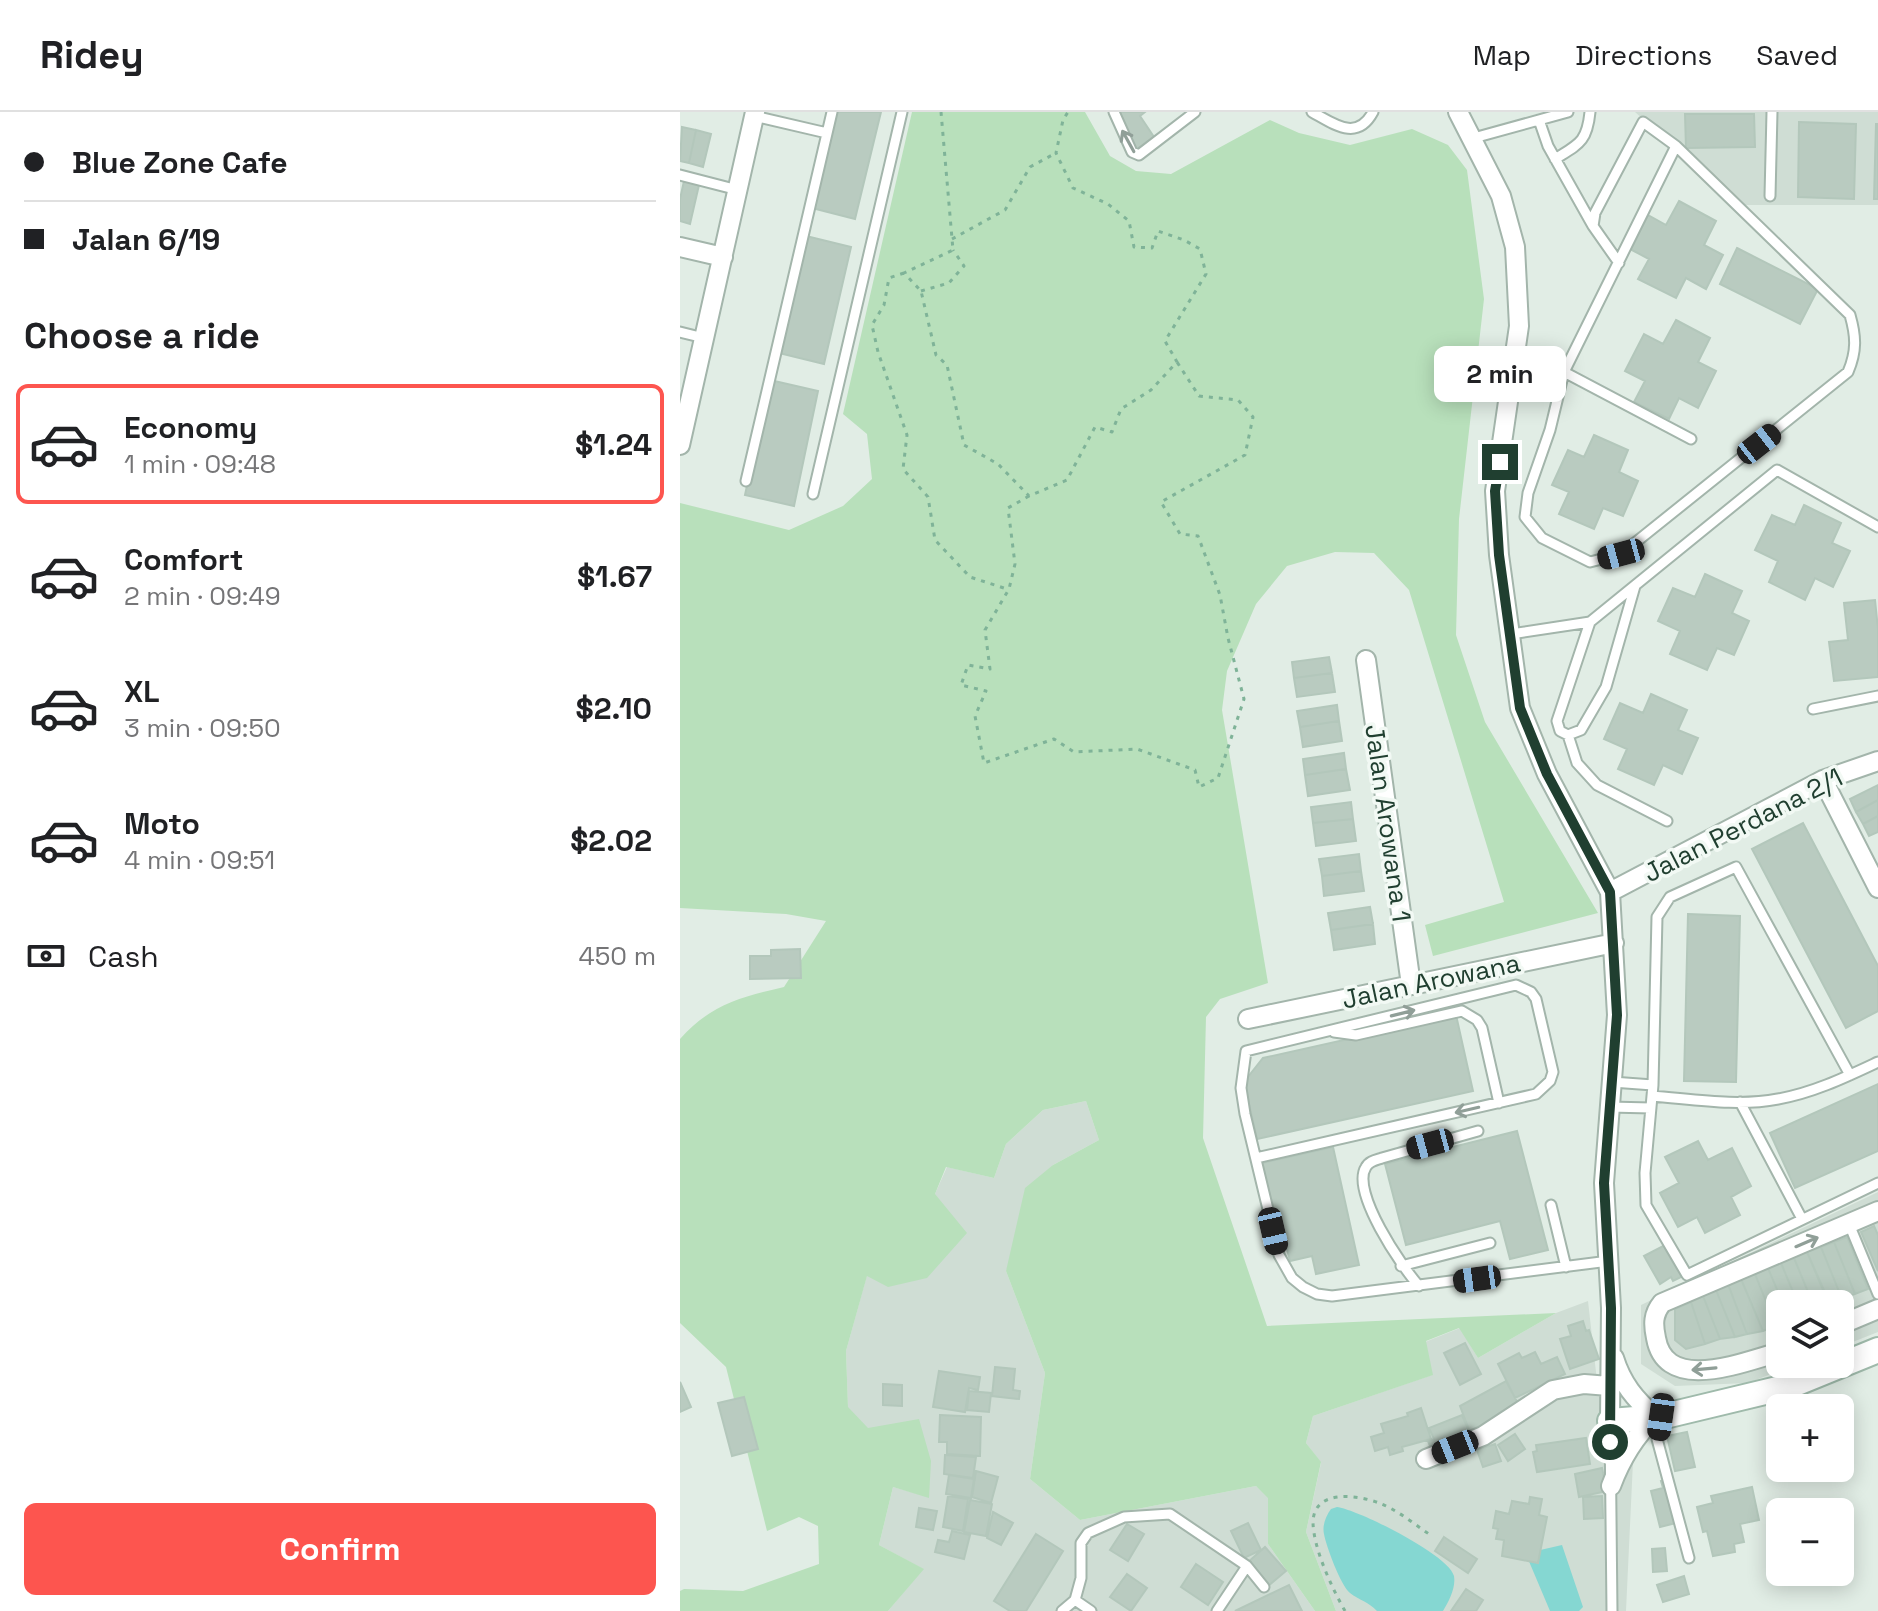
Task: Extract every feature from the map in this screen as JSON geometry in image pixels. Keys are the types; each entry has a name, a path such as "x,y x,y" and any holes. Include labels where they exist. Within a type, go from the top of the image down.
{"street":[{"path":"1458,112 1501,196 1515,247 1519,326 1495,491 1499,555 1520,708 1547,774 1610,892 1617,1015 1604,1183 1609,1261 1610,1421 1658,1417 1790,1386 1878,1350"},
{"path":"680,445 685,410 705,338 738,190 749,113"},
{"path":"680,247 723,257"},
{"name":"Jalan Arowana 1","path":"1366,660 1411,985"},
{"name":"Jalan Perdana 2/1","path":"1610,892 1823,780 1878,761"},
{"path":"1823,780 1878,888"},
{"name":"Jalan Arowana","path":"1248,1019 1614,943"},
{"path":"1766,1356 1703,1372 1683,1369 1664,1358 1657,1344 1655,1312 1662,1303 1878,1211"},
{"path":"1854,1319 1878,1309"},
{"path":"1611,1352 1621,1380 1636,1401 1658,1417"},
{"path":"1426,1459 1483,1436 1553,1390 1584,1384 1609,1386"},
{"path":"1611,1486 1628,1448 1640,1431 1658,1417"}],"lane":[{"path":"746,481 832,112"},
{"path":"813,494 902,112"},
{"path":"1114,112 1132,152 1139,155 1195,112"},
{"path":"1312,112 1342,129 1367,123 1373,112"},
{"path":"1470,139 1568,112"},
{"path":"1555,159 1583,141 1590,112"},
{"path":"1770,196 1772,112"},
{"path":"749,113 827,133"},
{"path":"1539,120 1555,159 1593,226 1619,263"},
{"path":"1593,226 1595,213 1643,122 1676,146 1850,315 1856,335 1855,356 1848,372 1621,554 1590,562 1542,538 1525,517 1528,493 1550,430 1564,372 1676,146"},
{"path":"680,175 738,190"},
{"path":"680,332 705,338"},
{"path":"1513,373 1564,372 1691,439"},
{"path":"1511,634 1590,622 1777,470 1878,527"},
{"path":"1568,735 1581,730 1606,687 1635,586"},
{"path":"1590,622 1557,721 1560,731 1568,735 1577,763 1597,785 1667,821"},
{"path":"1813,709 1878,696"},
{"path":"1850,1075 1736,867 1670,897 1657,917 1653,1085 1645,1173 1646,1205 1687,1275 1878,1183"},
{"path":"1256,1158 1536,1094 1550,1081 1553,1072 1536,999 1524,987 1516,985 1246,1051 1241,1088 1256,1158 1279,1255 1292,1278 1303,1287 1317,1294 1332,1296 1609,1261"},
{"path":"1327,1031 1356,1035 1462,1011 1477,1020 1482,1028 1499,1103"},
{"path":"1652,1096 1740,1102 1790,1096 1878,1062"},
{"path":"1611,1082 1653,1085"},
{"path":"1740,1102 1802,1219"},
{"path":"1609,1107 1651,1108"},
{"path":"1419,1286 1401,1266 1376,1222 1365,1190 1364,1168 1382,1158 1478,1131"},
{"path":"1551,1205 1566,1267"},
{"path":"1849,1224 1878,1294"},
{"path":"1401,1266 1490,1243"},
{"path":"1658,1417 1657,1439 1689,1558"},
{"path":"1610,1421 1612,1611"},
{"path":"1062,1611 1075,1600 1081,1578 1081,1543 1088,1533 1124,1517 1170,1514 1247,1566 1264,1587"},
{"path":"1217,1611 1247,1566"},
{"path":"1075,1600 1091,1611"}],"path":[{"path":"921,291 949,283 964,266 953,250 941,112"},
{"path":"1068,112 1063,120 1056,153 1073,188 1108,204 1129,221 1134,247 1152,248 1158,231 1200,249 1206,274 1165,341 1199,396 1238,400 1253,417 1245,455 1161,502 1180,534 1198,536 1220,595 1244,699 1218,778 1199,787 1195,770 1137,749 1074,752 1054,739 984,763 975,716 986,691 961,685 968,665 990,669 985,630 1009,589 1015,564 1008,508 1067,480 1095,427 1112,432 1121,409 1151,390 1177,362"},
{"path":"952,239 1005,210 1030,167 1056,153"},
{"path":"953,250 889,278 884,305 872,325 878,352 907,435 903,469 928,497 935,540 970,577 1009,589"},
{"path":"904,273 921,291 936,355 947,365 964,445 998,464 1029,496"},
{"path":"1345,1611 1331,1588 1315,1534 1315,1513 1324,1503 1333,1497 1349,1495 1378,1502 1432,1536"}],"shaded area":[{"path":"1635,112 1878,112 1878,205 1739,205"},
{"path":"1086,1101 1099,1140 1053,1165 1006,1271 1045,1373 1030,1479 1080,1520 1256,1486 1268,1497 1268,1544 1315,1611 888,1611 923,1569 879,1545 893,1487 929,1497 848,1408 846,1351 867,1275 935,1194 947,1167 994,1178 1006,1144 1043,1110"},
{"path":"1878,1192 1878,1332 1854,1341 1854,1290 1766,1290 1766,1376 1748,1383 1675,1386 1641,1364 1641,1305"},
{"path":"1588,1301 1598,1390 1611,1423 1634,1440 1626,1611 1336,1611 1306,1532 1321,1463 1306,1443 1313,1416 1432,1375 1425,1342 1460,1328 1478,1358 1556,1313"}],"green space":[{"path":"912,112 1085,112 1110,156 1136,171 1171,174 1270,120 1299,133 1350,145 1412,129 1448,145 1467,170 1484,299 1459,519 1456,635 1485,722 1598,913 1433,956 1425,925 1504,902 1409,590 1374,553 1335,552 1287,566 1256,604 1227,671 1222,710 1268,983 1220,999 1206,1017 1203,1138 1267,1326 1556,1313 1478,1358 1459,1328 1426,1341 1433,1375 1313,1416 1306,1443 1321,1462 1306,1532 1336,1611 1315,1611 1268,1544 1268,1498 1256,1486 1080,1520 1030,1479 1045,1373 1006,1271 1025,1188 1053,1165 1099,1140 1086,1101 1043,1110 1006,1144 994,1178 946,1167 935,1194 967,1233 927,1278 888,1287 867,1276 846,1351 848,1407 868,1428 919,1419 931,1461 929,1498 893,1487 879,1545 924,1569 888,1611 680,1611 680,1591 684,1589 743,1591 819,1564 818,1526 799,1517 767,1531 726,1367 680,1323 680,1039 703,1018 727,1004 784,987 826,921 786,914 680,908 680,503 789,530 843,506 872,479 867,434 843,414"}],"water":[{"path":"1337,1507 1364,1516 1402,1535 1448,1567 1454,1576 1454,1585 1443,1611 1377,1611 1350,1593 1338,1574 1324,1534 1326,1518 1331,1509"},
{"path":"1562,1545 1583,1607 1579,1611 1550,1611 1528,1559 1536,1551"}],"building":[{"path":"836,112 881,112 855,219 812,208"},
{"path":"1115,112 1145,112 1140,116 1154,137 1134,151 1123,134 1128,130"},
{"path":"1685,114 1754,114 1755,147 1686,148"},
{"path":"1799,122 1856,124 1854,199 1798,197"},
{"path":"1876,124 1878,199 1874,199"},
{"path":"682,127 696,130 689,163 680,161"},
{"path":"696,130 711,134 703,167 689,163"},
{"path":"684,181 699,185 690,224 680,221"},
{"path":"1679,201 1716,221 1704,245 1723,255 1706,289 1686,278 1676,298 1638,279 1649,259 1630,249 1648,215 1666,225"},
{"path":"806,236 851,247 824,364 779,353"},
{"path":"1737,248 1818,289 1800,324 1720,284"},
{"path":"1676,320 1710,338 1698,362 1716,371 1698,408 1679,398 1669,419 1634,402 1645,381 1625,371 1644,334 1663,344"},
{"path":"770,380 818,391 794,506 745,495"},
{"path":"1594,435 1628,450 1619,472 1638,481 1623,516 1603,508 1594,529 1559,514 1569,492 1552,485 1568,450 1584,457"},
{"path":"1804,505 1841,523 1832,543 1850,551 1833,587 1815,578 1805,600 1769,582 1778,561 1755,550 1772,515 1795,525"},
{"path":"1705,574 1742,591 1732,613 1749,621 1734,655 1717,648 1707,670 1670,654 1680,631 1658,621 1673,588 1695,597"},
{"path":"1875,600 1878,677 1834,681 1829,642 1848,640 1844,603"},
{"path":"1329,657 1332,673 1294,678 1292,662"},
{"path":"1332,673 1335,692 1297,697 1294,678"},
{"path":"1651,694 1687,710 1678,730 1698,738 1682,774 1663,765 1654,785 1618,769 1627,749 1604,739 1620,703 1643,713"},
{"path":"1337,705 1339,721 1300,727 1297,711"},
{"path":"1339,721 1342,741 1303,747 1300,727"},
{"path":"1344,753 1346,769 1305,775 1303,759"},
{"path":"1346,769 1350,790 1308,796 1305,775"},
{"path":"1878,785 1878,800 1856,812 1850,799"},
{"path":"1878,800 1878,816 1863,824 1856,812"},
{"path":"1351,802 1353,819 1313,823 1311,807"},
{"path":"1878,816 1878,832 1869,836 1863,824"},
{"path":"1353,819 1356,841 1316,846 1313,823"},
{"path":"1803,823 1878,966 1878,1011 1846,1028 1752,849"},
{"path":"1359,854 1361,871 1322,876 1319,859"},
{"path":"1361,871 1364,891 1324,896 1322,876"},
{"path":"1370,907 1373,924 1331,930 1328,913"},
{"path":"1688,914 1740,916 1736,1082 1684,1081"},
{"path":"1373,924 1375,944 1334,950 1331,930"},
{"path":"800,949 801,978 750,979 750,956 771,956 771,950"},
{"path":"1456,1015 1473,1091 1257,1139 1244,1082 1263,1058"},
{"path":"1878,1084 1878,1151 1795,1188 1770,1133"},
{"path":"1517,1131 1548,1250 1510,1259 1500,1221 1406,1245 1385,1164"},
{"path":"1698,1141 1708,1160 1732,1148 1751,1186 1731,1197 1740,1215 1705,1233 1697,1217 1678,1227 1660,1193 1679,1183 1665,1157"},
{"path":"1333,1147 1359,1265 1316,1274 1312,1256 1290,1261 1285,1241 1280,1242 1262,1163"},
{"path":"1874,1226 1878,1235 1878,1271 1861,1232"},
{"path":"1847,1237 1868,1289 1855,1294 1834,1242"},
{"path":"1834,1242 1853,1290 1838,1290 1821,1247"},
{"path":"1665,1245 1683,1276 1673,1281 1671,1277 1660,1284 1644,1256"},
{"path":"1821,1247 1838,1290 1824,1290 1807,1252"},
{"path":"1807,1252 1823,1290 1807,1290 1794,1258"},
{"path":"1794,1258 1807,1290 1792,1290 1781,1263"},
{"path":"1781,1263 1792,1290 1777,1290 1768,1268"},
{"path":"1768,1268 1777,1290 1766,1290 1766,1301 1755,1274"},
{"path":"1755,1274 1766,1301 1766,1330 1763,1331 1741,1279"},
{"path":"1741,1279 1763,1331 1747,1334 1728,1284"},
{"path":"1728,1284 1747,1334 1735,1337 1716,1290"},
{"path":"1716,1290 1735,1337 1720,1339 1703,1296"},
{"path":"1703,1296 1720,1339 1705,1344 1691,1302"},
{"path":"1691,1302 1705,1344 1686,1349 1675,1340 1675,1309"},
{"path":"1583,1321 1599,1359 1570,1369 1560,1339 1571,1336 1568,1326"},
{"path":"1465,1343 1481,1374 1460,1385 1444,1353"},
{"path":"1535,1352 1541,1364 1557,1357 1565,1374 1515,1398 1498,1364 1519,1353 1522,1358"},
{"path":"995,1367 1015,1369 1013,1390 1020,1391 1019,1399 992,1396"},
{"path":"939,1371 980,1377 978,1390 969,1388 965,1412 933,1407"},
{"path":"1506,1381 1521,1409 1471,1435 1460,1406"},
{"path":"680,1382 691,1407 680,1412"},
{"path":"883,1384 902,1385 902,1406 883,1405"},
{"path":"969,1391 991,1393 989,1412 967,1410"},
{"path":"744,1397 758,1449 732,1456 718,1403"},
{"path":"1421,1408 1431,1439 1402,1447 1403,1451 1390,1455 1388,1447 1375,1451 1371,1437 1384,1433 1381,1424 1408,1416 1407,1413"},
{"path":"940,1415 981,1417 980,1456 947,1454 947,1442 939,1442"},
{"path":"1462,1415 1471,1436 1433,1454 1428,1441 1434,1439 1429,1428"},
{"path":"1687,1432 1695,1467 1675,1471 1667,1436"},
{"path":"1515,1434 1525,1449 1508,1461 1498,1445"},
{"path":"1586,1438 1590,1464 1537,1472 1533,1452 1537,1451 1536,1445"},
{"path":"1495,1444 1501,1461 1483,1467 1477,1450"},
{"path":"945,1455 976,1457 973,1478 944,1474"},
{"path":"1602,1468 1607,1491 1579,1497 1575,1474"},
{"path":"976,1471 998,1477 991,1503 972,1497"},
{"path":"949,1475 974,1479 971,1498 946,1494"},
{"path":"1670,1479 1680,1522 1660,1527 1651,1491 1663,1488 1661,1481"},
{"path":"1752,1487 1759,1520 1740,1524 1744,1542 1734,1544 1735,1552 1713,1556 1697,1507 1713,1503 1711,1496"},
{"path":"948,1496 968,1499 963,1531 943,1527"},
{"path":"1602,1496 1603,1518 1584,1519 1583,1497"},
{"path":"1530,1497 1542,1499 1539,1515 1547,1517 1538,1563 1502,1556 1504,1540 1496,1539 1498,1529 1493,1528 1496,1511 1509,1514 1512,1501 1529,1504"},
{"path":"970,1500 992,1504 986,1536 964,1532"},
{"path":"919,1508 937,1511 933,1530 916,1527"},
{"path":"993,1512 1013,1523 1001,1545 987,1538"},
{"path":"1248,1523 1261,1550 1244,1558 1231,1531"},
{"path":"1127,1524 1144,1534 1128,1561 1110,1550"},
{"path":"952,1531 970,1535 964,1559 935,1552 938,1540 949,1542"},
{"path":"1036,1534 1063,1551 1026,1611 1010,1611 994,1601"},
{"path":"1444,1537 1477,1559 1468,1573 1435,1551"},
{"path":"1265,1547 1286,1571 1268,1586 1247,1563"},
{"path":"1665,1548 1667,1571 1653,1572 1652,1549"},
{"path":"1196,1564 1223,1582 1208,1605 1181,1587"},
{"path":"1127,1574 1147,1588 1131,1611 1110,1597"},
{"path":"1684,1576 1689,1594 1663,1602 1657,1585"},
{"path":"1289,1585 1302,1611 1235,1611"},
{"path":"1466,1589 1483,1600 1476,1611 1451,1611"}],"route":[{"path":"1500,462 1495,491 1499,555 1520,708 1547,774 1610,892 1617,1015 1604,1183 1611,1308 1610,1442"}]}
